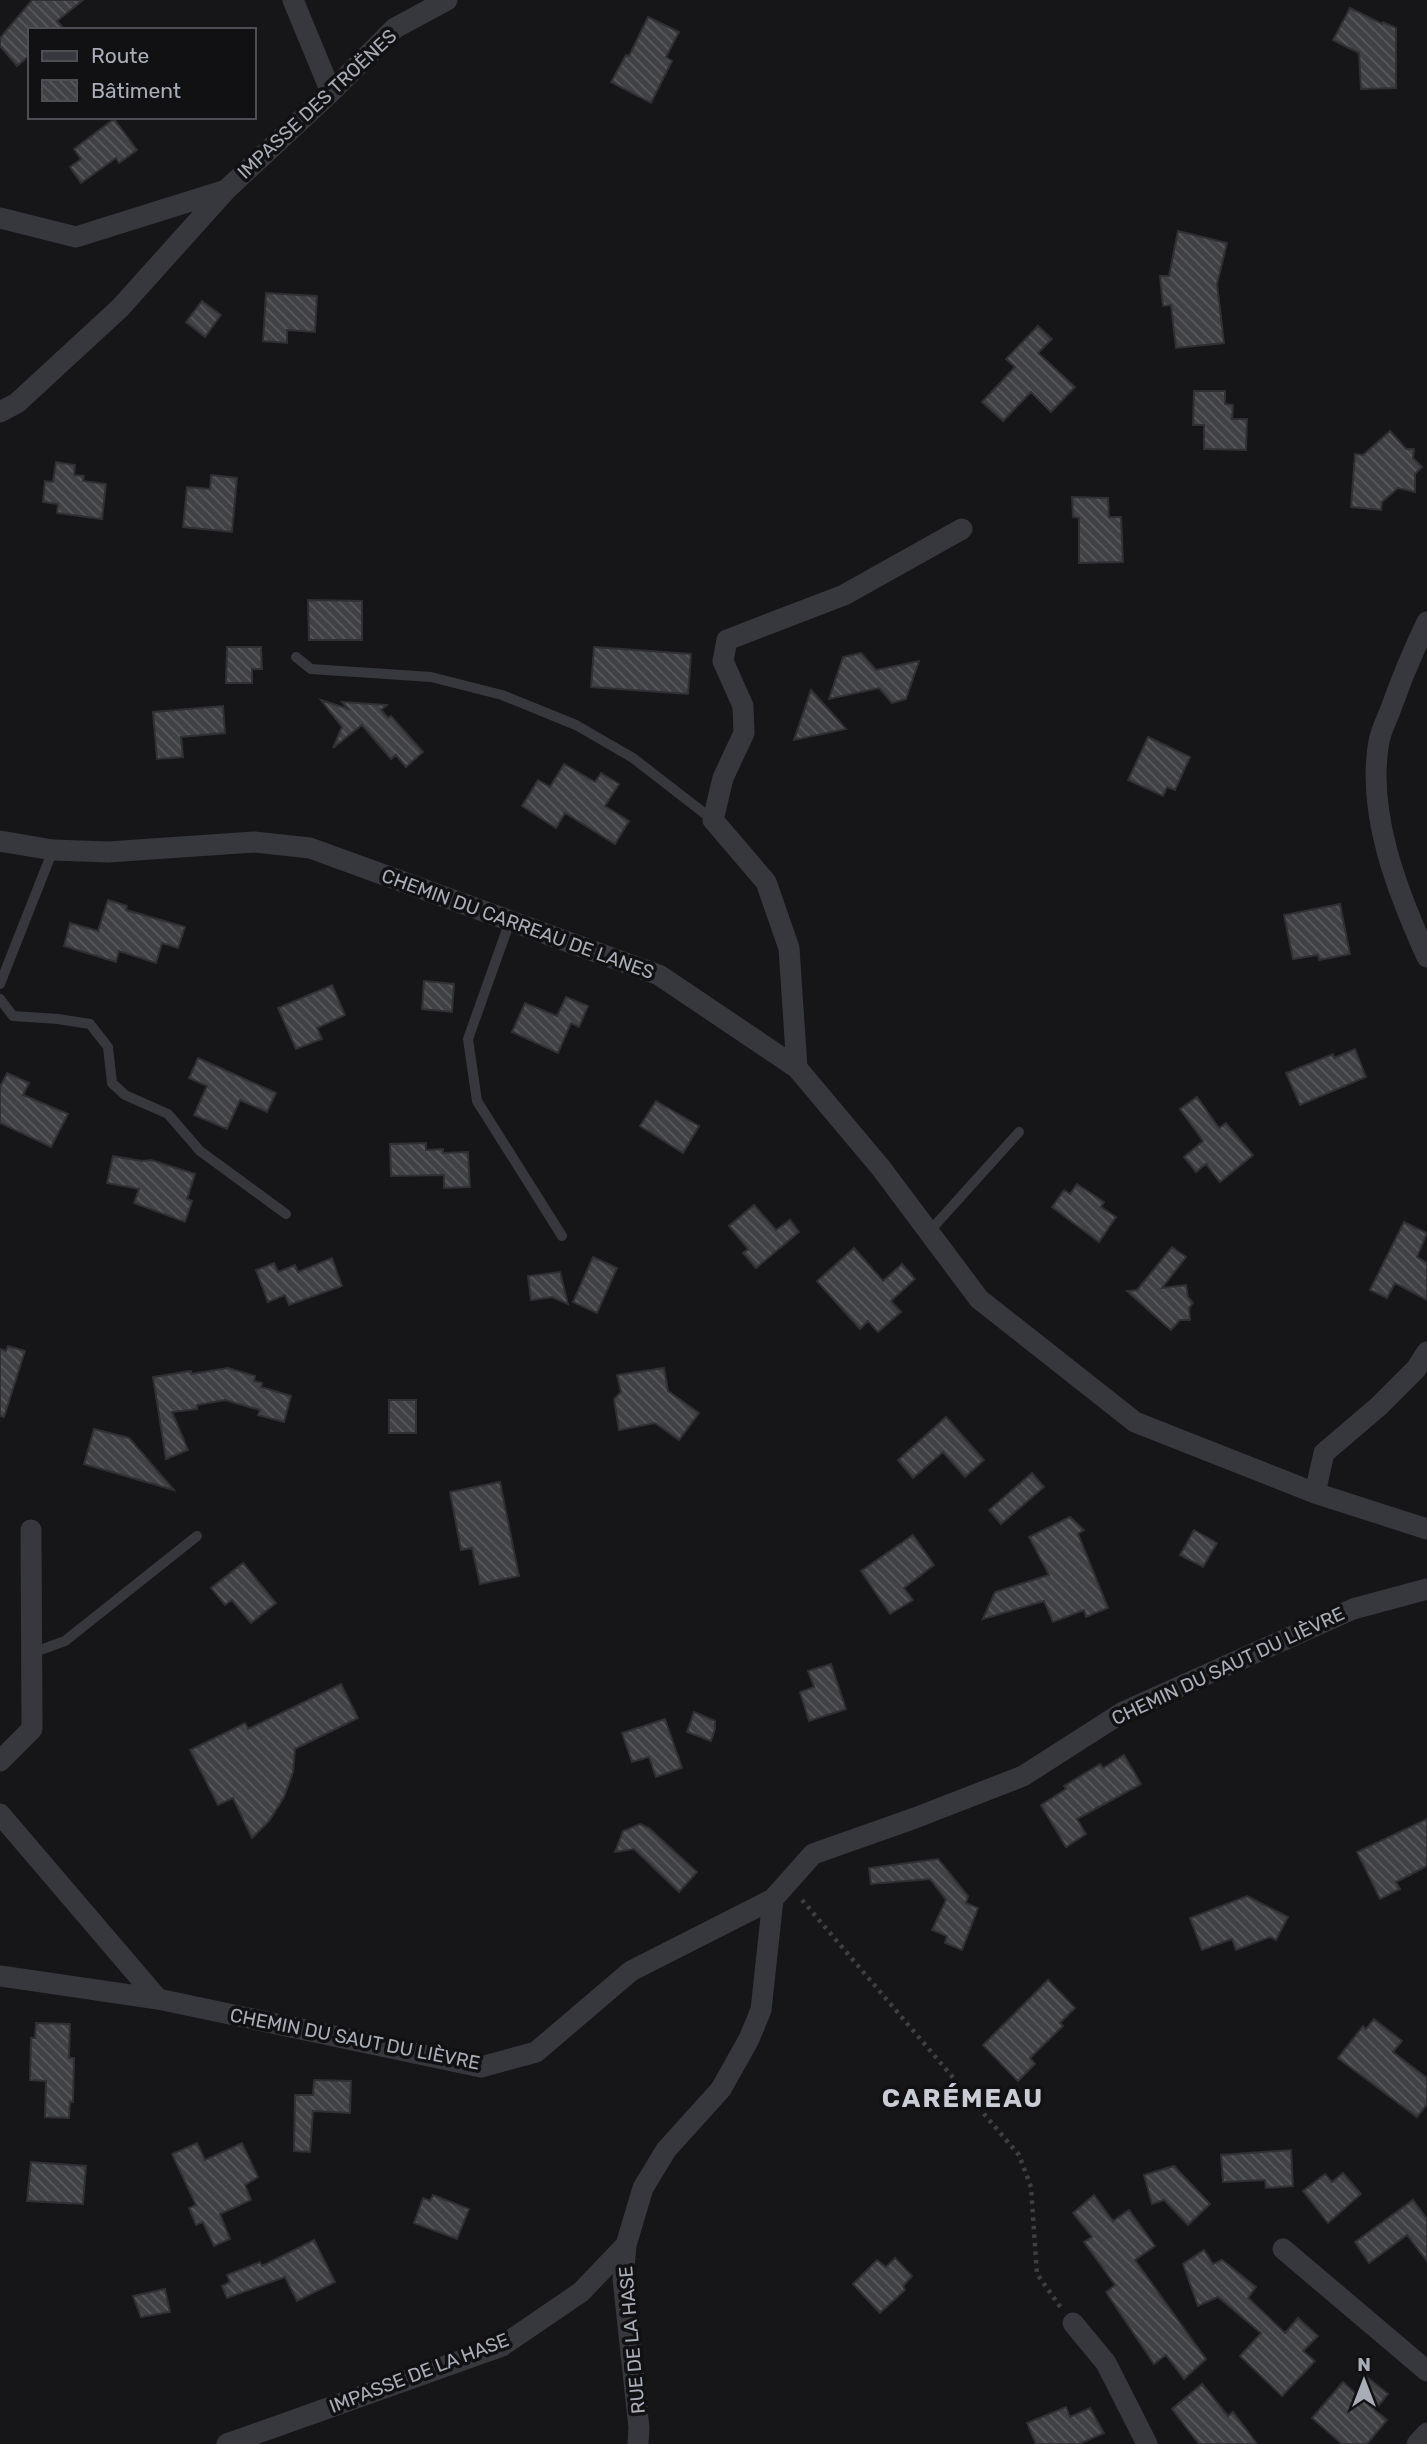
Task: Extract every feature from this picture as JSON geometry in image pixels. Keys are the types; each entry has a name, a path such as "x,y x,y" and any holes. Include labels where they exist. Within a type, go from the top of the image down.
{"street":[{"path":"293,0 331,92"},
{"name":"IMPASSE DES TROËNES","path":"0,412 17,403 120,308 226,190 395,28 446,0"},
{"name":"IMPASSE DES TROËNES","path":"0,218 76,237 226,190"},
{"path":"797,1068 789,948 766,882 713,820 723,778 744,733 743,706 723,661 727,640 844,595 962,529"},
{"path":"1427,622 1405,668 1380,738 1376,765 1381,831 1409,918 1427,957"},
{"name":"CHEMIN DU CARREAU DE LANES","path":"0,841 53,850 108,852 254,842 310,848 659,975 797,1068 880,1168 979,1299 1135,1422 1315,1493 1427,1528"},
{"path":"1315,1493 1324,1453 1379,1406 1416,1369 1427,1352"},
{"path":"0,1761 32,1729 31,1530"},
{"name":"CHEMIN DU SAUT DU LIÈVRE","path":"0,1976 158,1999 481,2067 536,2052 631,1971 773,1899 813,1854 1023,1776 1123,1712 1353,1609 1427,1590"},
{"path":"0,1814 158,1999"},
{"name":"RUE DE LA HASE","path":"638,2444 639,2428 624,2279 626,2245 643,2188 666,2150 720,2089 749,2039 761,2010 773,1899"},
{"name":"IMPASSE DE LA HASE","path":"227,2444 502,2346 581,2292 626,2245"},
{"path":"1283,2249 1427,2371"},
{"path":"1069,2319 1106,2363 1147,2444"},
{"path":"1417,2444 1427,2433"}],"lane":[{"path":"296,657 310,669 431,677 502,695 576,725 633,758 713,820"},
{"path":"0,984 53,850"},
{"path":"510,921 468,1039 477,1101 562,1236"},
{"path":"0,999 13,1016 90,1024 108,1047 112,1083 125,1095 168,1114 200,1151 286,1214"},
{"path":"928,1233 1019,1132"},
{"path":"32,1653 65,1641 197,1536"}],"path":[{"path":"788,1883 1019,2155 1031,2187 1037,2274 1069,2319"}],"building":[{"path":"32,0 83,0 57,21 63,28 28,28 28,57 17,66 0,46 0,38"},
{"path":"1350,8 1396,28 1396,88 1361,89 1359,53 1333,40"},
{"path":"648,17 679,32 666,57 672,61 651,103 611,82 626,55 629,56"},
{"path":"114,119 137,150 119,163 116,158 81,183 70,167 81,159 74,149"},
{"path":"1178,231 1227,243 1217,284 1224,343 1176,348 1171,305 1163,306 1160,276 1169,276"},
{"path":"266,293 317,296 315,332 287,330 287,343 263,341"},
{"path":"202,301 221,315 205,337 186,322"},
{"path":"1038,326 1052,339 1038,353 1075,387 1051,412 1031,392 1003,421 982,402 1015,367 1006,359"},
{"path":"1194,391 1225,391 1225,404 1233,405 1232,419 1247,419 1246,450 1204,449 1204,425 1193,425"},
{"path":"1390,431 1406,449 1414,449 1413,458 1422,467 1415,474 1415,492 1398,488 1382,502 1381,510 1351,507 1355,454 1363,455"},
{"path":"56,462 75,465 74,475 84,476 83,481 106,484 102,519 57,513 58,504 43,502 45,481 53,482"},
{"path":"211,475 237,478 232,532 183,527 187,487 210,489"},
{"path":"1072,497 1108,498 1109,517 1121,517 1123,562 1079,563 1079,518 1073,517"},
{"path":"308,600 362,601 362,640 309,640"},
{"path":"227,647 261,647 262,669 252,669 252,683 226,683"},
{"path":"594,647 691,654 688,694 591,687"},
{"path":"861,653 876,670 919,661 906,699 892,703 879,688 829,699 843,657"},
{"path":"811,690 846,729 794,740"},
{"path":"321,700 348,709 342,702 387,705 381,710 388,718 391,716 423,752 406,767 396,755 391,759 362,725 333,748 342,727"},
{"path":"223,706 225,733 181,737 183,757 157,759 153,712"},
{"path":"1148,737 1190,757 1175,790 1167,787 1163,796 1128,780"},
{"path":"564,764 595,782 601,773 619,784 605,806 629,821 615,844 565,813 556,828 522,806 538,780 550,787"},
{"path":"108,900 127,906 126,910 185,927 178,948 162,943 156,963 119,951 116,962 64,946 70,923 98,931"},
{"path":"1340,904 1350,954 1319,960 1318,955 1293,959 1284,915"},
{"path":"424,981 454,984 452,1012 422,1009"},
{"path":"332,985 345,1015 317,1028 322,1039 296,1049 278,1008"},
{"path":"566,997 588,1006 579,1027 571,1023 558,1053 512,1032 525,1003 557,1016"},
{"path":"1355,1049 1366,1077 1300,1105 1286,1073 1333,1054 1334,1058"},
{"path":"198,1058 276,1093 267,1112 240,1100 227,1129 194,1115 207,1086 189,1078"},
{"path":"7,1073 29,1083 23,1095 68,1114 51,1147 0,1123 0,1087"},
{"path":"1197,1097 1219,1128 1226,1123 1253,1155 1220,1182 1206,1164 1196,1172 1184,1157 1203,1141 1180,1109"},
{"path":"656,1101 699,1126 683,1153 640,1126"},
{"path":"426,1143 426,1150 443,1149 443,1153 468,1152 470,1187 444,1188 444,1175 391,1176 390,1144"},
{"path":"113,1156 151,1160 195,1174 187,1199 192,1201 185,1222 134,1203 139,1189 107,1183"},
{"path":"1077,1184 1104,1202 1101,1207 1116,1217 1099,1242 1052,1207 1064,1190 1070,1194"},
{"path":"754,1205 776,1230 790,1220 799,1232 756,1268 743,1253 748,1249 729,1226"},
{"path":"1404,1222 1427,1233 1417,1257 1427,1263 1427,1300 1395,1283 1387,1298 1370,1290"},
{"path":"1172,1247 1186,1257 1162,1288 1186,1285 1188,1297 1193,1303 1189,1308 1190,1320 1180,1320 1171,1330 1127,1291 1137,1290"},
{"path":"854,1248 883,1281 902,1264 915,1279 891,1301 901,1312 878,1332 868,1321 860,1329 817,1281"},
{"path":"593,1257 617,1268 597,1313 573,1302"},
{"path":"332,1258 342,1286 289,1305 285,1295 268,1302 256,1270 274,1263 278,1272 295,1265 298,1272"},
{"path":"560,1272 568,1304 552,1297 531,1300 528,1276"},
{"path":"8,1346 25,1351 4,1417 0,1416 0,1349 6,1351"},
{"path":"228,1368 255,1376 254,1381 262,1383 261,1387 291,1396 284,1422 258,1415 260,1410 225,1400 197,1405 197,1409 172,1412 188,1450 166,1459 153,1377"},
{"path":"664,1368 668,1391 699,1413 679,1440 655,1423 619,1430 614,1399 621,1392 617,1375"},
{"path":"389,1400 416,1400 416,1433 389,1433"},
{"path":"946,1417 984,1460 965,1477 943,1452 913,1478 898,1460"},
{"path":"94,1429 129,1438 174,1490 84,1464"},
{"path":"1032,1473 1044,1487 1001,1524 989,1510"},
{"path":"500,1482 519,1576 480,1584 472,1548 461,1550 450,1492"},
{"path":"1070,1517 1084,1530 1078,1534 1108,1608 1086,1617 1084,1610 1053,1622 1044,1601 983,1619 995,1592 1049,1575 1029,1537"},
{"path":"1194,1530 1217,1543 1203,1567 1180,1555"},
{"path":"913,1535 934,1565 904,1588 913,1600 890,1614 861,1571"},
{"path":"243,1563 276,1603 251,1623 232,1600 225,1605 211,1588"},
{"path":"831,1664 846,1709 809,1721 800,1692 814,1687 808,1671"},
{"path":"341,1684 358,1718 295,1749 293,1772 284,1797 269,1821 252,1838 233,1798 218,1805 190,1750 245,1723 248,1729"},
{"path":"694,1712 715,1721 711,1741 687,1732"},
{"path":"665,1719 682,1768 656,1777 649,1757 632,1762 622,1733"},
{"path":"1124,1755 1141,1784 1077,1819 1086,1834 1066,1847 1041,1805 1066,1789 1064,1786 1100,1764 1103,1768"},
{"path":"1427,1819 1427,1866 1396,1882 1400,1889 1380,1899 1357,1852"},
{"path":"640,1824 649,1828 697,1872 679,1892 634,1849 615,1852 623,1831"},
{"path":"938,1859 968,1896 966,1903 978,1908 962,1950 945,1943 947,1936 932,1930 946,1900 930,1879 871,1884 869,1868"},
{"path":"1247,1896 1288,1917 1276,1940 1270,1937 1236,1950 1232,1939 1202,1950 1190,1918"},
{"path":"1048,1980 1075,2008 1060,2023 1063,2026 1030,2058 1035,2064 1018,2081 983,2045"},
{"path":"1374,2019 1402,2041 1393,2052 1427,2078 1427,2104 1417,2117 1338,2058 1363,2026 1366,2029"},
{"path":"36,2023 70,2024 69,2058 74,2058 73,2102 70,2102 69,2118 45,2117 46,2081 30,2080 31,2038 35,2038"},
{"path":"314,2080 351,2081 350,2113 313,2111 310,2152 294,2151 295,2095 313,2095"},
{"path":"197,2143 205,2160 242,2143 258,2177 245,2185 251,2200 220,2214 230,2239 214,2246 203,2222 196,2225 189,2208 196,2205 172,2154"},
{"path":"1291,2150 1293,2186 1266,2188 1265,2180 1223,2182 1221,2155"},
{"path":"31,2162 86,2166 83,2204 27,2201"},
{"path":"1174,2166 1210,2204 1188,2225 1164,2200 1152,2204 1144,2175"},
{"path":"1343,2173 1361,2194 1328,2223 1303,2191 1325,2174 1332,2182"},
{"path":"433,2195 469,2209 457,2239 414,2223 423,2198 430,2201"},
{"path":"1094,2195 1113,2221 1129,2210 1155,2246 1135,2260 1206,2359 1184,2379 1166,2355 1154,2364 1106,2292 1115,2285 1084,2242 1092,2237 1073,2213"},
{"path":"1413,2200 1427,2219 1427,2261 1407,2235 1369,2263 1355,2242"},
{"path":"314,2240 335,2282 297,2301 285,2277 227,2298 222,2286 230,2282 227,2275 260,2262 262,2266"},
{"path":"1204,2250 1213,2264 1222,2260 1256,2287 1248,2298 1285,2333 1298,2318 1318,2336 1303,2351 1315,2361 1282,2396 1240,2356 1261,2333 1218,2297 1198,2306 1183,2264"},
{"path":"895,2258 912,2276 903,2286 905,2290 880,2313 853,2284 877,2260 886,2267"},
{"path":"165,2289 170,2312 141,2317 133,2296"},
{"path":"1368,2378 1388,2394 1375,2410 1387,2420 1367,2444 1342,2444 1312,2418 1343,2382 1356,2394"},
{"path":"1202,2384 1228,2416 1233,2412 1257,2444 1199,2444 1172,2409"},
{"path":"1066,2407 1070,2417 1090,2408 1104,2433 1079,2444 1036,2444 1027,2423"}],"district":[{"name":"CARÉMEAU","path":"963,2098"}]}
